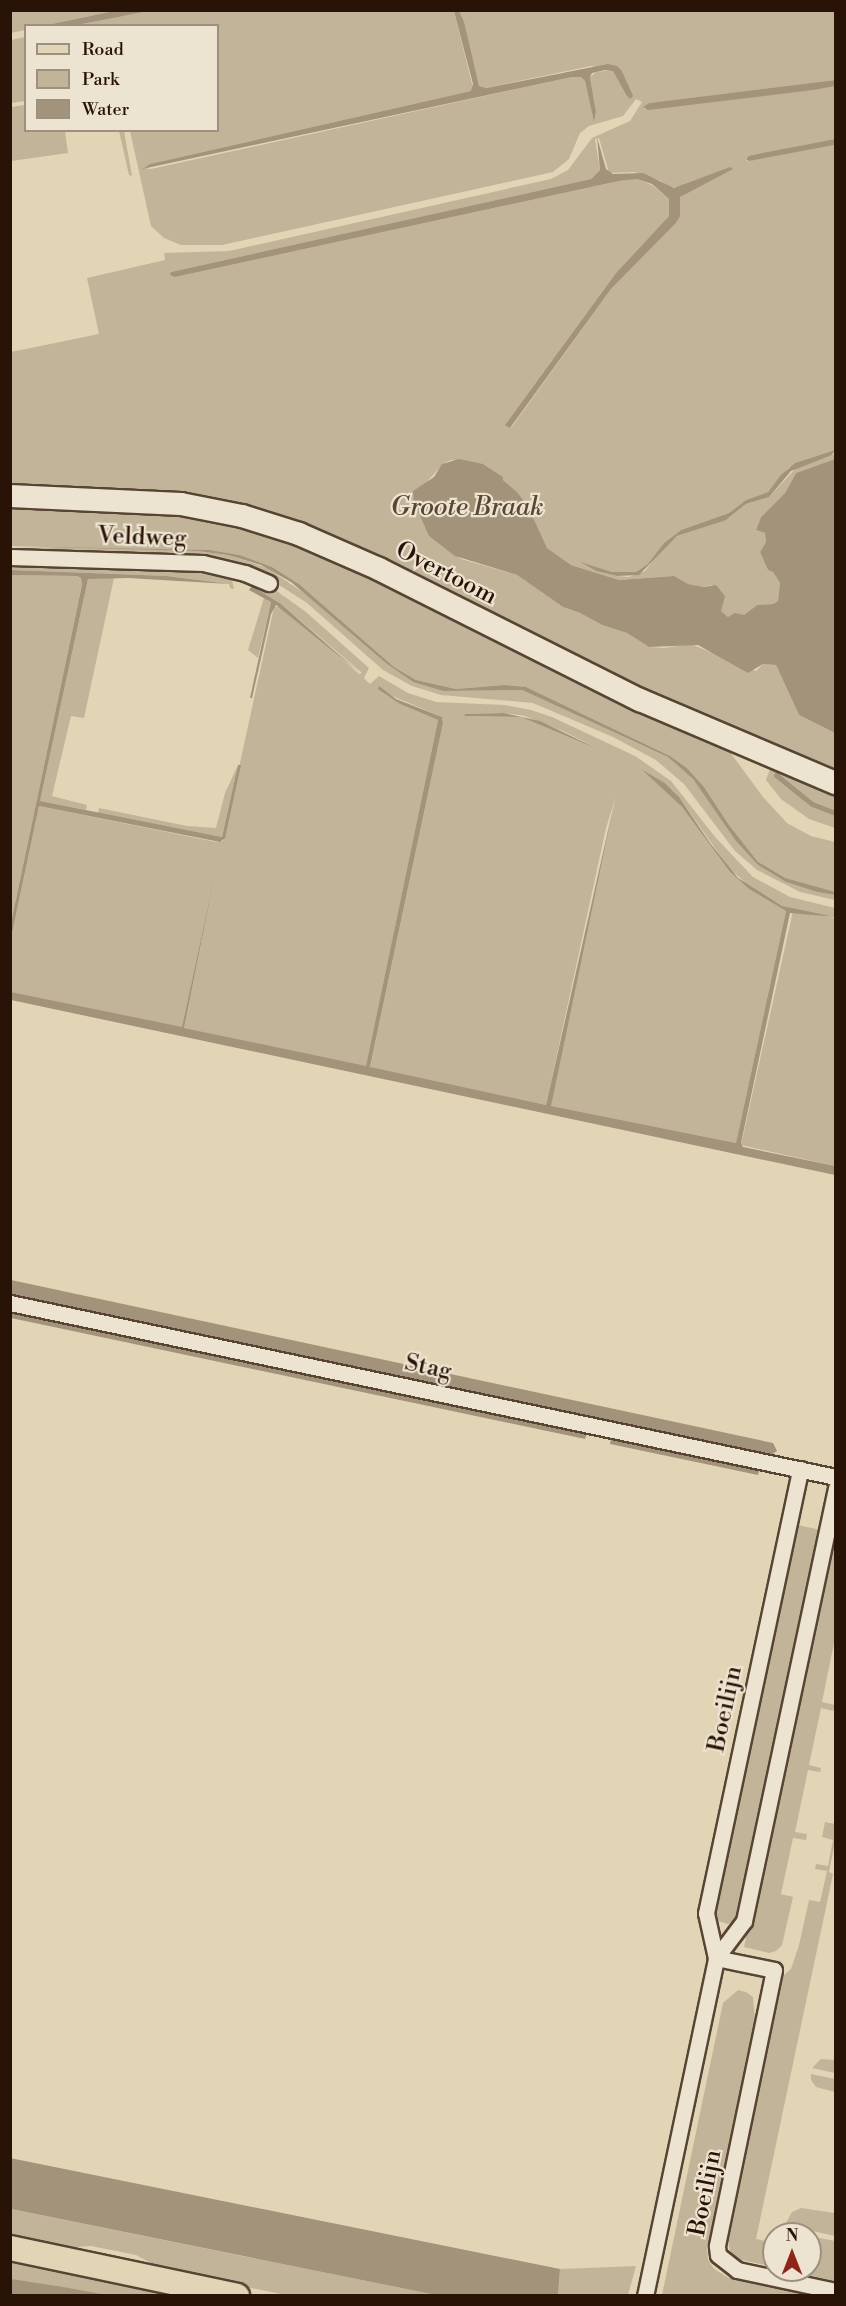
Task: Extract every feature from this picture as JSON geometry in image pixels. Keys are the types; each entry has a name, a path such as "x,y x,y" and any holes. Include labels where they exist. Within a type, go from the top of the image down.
{"main road":[{"path":"10,2248 237,2295"}],"street":[{"name":"Overtoom","path":"10,496 181,504 242,516 299,534 379,569 640,700 836,783"},
{"name":"Veldweg","path":"10,557 203,563 235,570 269,582"},
{"name":"Stag","path":"10,1303 836,1477"},
{"name":"Boeilijn","path":"645,2295 716,1958 706,1913 800,1469"},
{"name":"Boeilijn","path":"716,1958 744,1921 836,1488"},
{"name":"Boeilijn","path":"716,1958 774,1970 717,2246 718,2255 737,2270 836,2291"}],"green space":[{"path":"148,10 454,11 473,88 471,91 150,164 143,168 151,169 572,77 581,77 585,81 594,121 596,112 590,77 596,72 613,70 631,94 622,71 591,66 485,88 479,86 459,11 835,11 835,80 649,103 644,109 835,86 835,139 746,158 747,161 835,145 835,450 788,468 768,492 746,500 729,513 681,530 664,543 649,564 636,572 612,572 583,564 596,571 617,576 629,577 645,571 660,551 677,536 729,518 746,504 769,497 797,467 835,454 835,459 796,473 785,493 761,517 756,530 765,533 766,542 760,552 768,570 773,572 780,583 778,601 773,604 757,605 744,615 728,617 721,611 712,585 704,587 688,584 673,576 619,580 571,565 547,548 517,492 503,480 503,477 483,464 451,460 444,463 423,486 413,491 429,536 461,559 517,575 563,607 602,625 627,633 649,647 664,648 691,644 756,671 763,664 776,665 799,715 835,733 835,775 653,697 330,538 11,488 11,352 99,334 87,278 165,260 164,253 229,251 551,179 568,170 592,138 630,121 642,102 636,99 623,116 589,126 580,133 569,159 553,172 222,245 181,245 164,238 151,226 130,132 219,132 219,24 82,24","holes":["599,138 609,173 634,172 659,180 670,187 679,188 730,167 680,197 680,212 676,223 611,289 511,428 506,424 616,273 669,216 669,199 652,185 637,179 619,181 175,277 171,272 591,179 600,170 595,139"]},
{"path":"10,11 114,11 52,24 24,24 24,30 11,33"},
{"path":"24,37 24,101 11,103 11,40"},
{"path":"24,105 24,132 65,132 68,153 11,161 11,107"},
{"path":"119,132 124,132 132,176 129,175"},
{"path":"11,504 195,515 309,546 727,748 763,797 787,823 811,836 835,842 835,892 795,883 777,875 758,862 729,825 704,787 687,768 670,756 526,687 504,685 456,689 416,680 394,667 299,584 272,567 240,555 210,550 11,546"},
{"path":"65,547 197,551 228,555 267,568 307,595 387,664 413,682 443,691 522,690 668,757 693,779 758,865 786,882 835,895 835,900 800,892 757,870 735,851 684,784 656,760 613,737 533,703 441,695 412,686 383,670 307,603 262,574 11,554 11,548"},
{"path":"11,561 168,564 231,576 234,589 230,588 229,584 167,576 11,570"},
{"path":"11,575 77,576 81,578 82,585 11,923"},
{"path":"91,577 114,578 84,718 71,716 52,796 87,805 86,810 40,801 88,579"},
{"path":"262,584 278,592 306,612 369,668 364,678 370,684 379,676 408,693 436,702 504,705 531,710 552,717 635,756 671,781 716,838 753,877 790,897 835,908 835,917 795,910 782,906 750,887 729,868 679,797 665,783 641,769 682,807 730,872 749,889 786,911 736,1143 550,1106 616,796 606,828 546,1105 370,1068 443,723 442,717 390,695 400,704 438,720 366,1067 184,1028 218,860 182,1028 11,992 11,938 39,806 216,842 223,841 274,607 282,607 359,674 362,673 281,604 252,586","holes":["504,713 525,716 565,732 602,751 521,717 464,716 465,714"]},
{"path":"264,598 271,602 258,658 248,650"},
{"path":"238,765 222,837 98,813 99,808 187,826 216,828 225,793"},
{"path":"776,766 835,791 835,828 809,819 781,799 766,780 770,769"},
{"path":"793,911 835,918 835,1166 741,1145"},
{"path":"793,1524 821,1530 739,1918 728,1924 715,1920 711,1909"},
{"path":"831,1531 835,1532 835,1638 822,1702 835,1705 833,1711 821,1708 809,1765 821,1768 820,1772 808,1770 795,1832 807,1834 806,1840 793,1838 781,1894 793,1897 782,1945 776,1951 769,1953 744,1947"},
{"path":"825,1822 835,1824 835,1842 829,1872 833,1874 756,2239 762,2240 762,2264 737,2259 730,2251 728,2241 781,1978 791,1969 809,1900 820,1902 827,1871 815,1869 816,1864 828,1866 833,1840 822,1837"},
{"path":"738,1990 753,1997 755,2020 707,2249 708,2260 714,2269 729,2278 810,2295 662,2295 723,2003"},
{"path":"821,2059 835,2060 835,2073 812,2068"},
{"path":"811,2074 835,2079 835,2092 816,2087 811,2080"},
{"path":"801,2208 835,2213 835,2236 822,2233 822,2222 787,2222 792,2212"},
{"path":"10,2209 436,2295 286,2295 166,2271 136,2255 91,2246 63,2248 11,2238"},
{"path":"822,2238 835,2241 835,2281 822,2278"},
{"path":"11,2258 190,2295 107,2295 17,2281 11,2279"},
{"path":"636,2266 628,2295 558,2296 560,2269"}],"water":[{"path":"114,11 148,11 82,24 52,24"},
{"path":"454,11 459,11 464,22 479,86 486,88 608,64 617,66 622,71 633,96 630,99 627,96 613,71 605,70 592,73 590,77 596,112 594,122 585,81 581,77 572,77 142,169 150,164 471,91 473,84"},
{"path":"835,80 835,86 813,90 648,110 643,107 649,103"},
{"path":"597,137 606,169 613,174 643,173 674,188 730,167 733,169 680,197 680,216 676,223 611,289 510,428 505,425 616,273 669,216 669,199 652,184 637,179 619,181 175,277 170,275 171,272 591,179 600,170"},
{"path":"835,139 835,145 749,161 746,159 749,156"},
{"path":"835,450 832,455 791,471 769,497 746,504 726,520 677,536 639,575 617,576 596,571 580,562 612,572 636,572 648,564 664,543 681,530 729,513 746,500 768,492 781,475 795,463"},
{"name":"Groote Braak","path":"459,459 483,464 503,477 503,480 517,492 528,507 547,548 571,565 619,580 674,576 688,584 704,587 716,585 725,596 721,611 728,617 735,613 744,615 757,605 773,604 778,601 780,583 773,572 768,570 760,552 766,542 765,533 756,530 761,517 785,493 796,473 835,459 835,733 799,715 776,665 763,664 748,673 698,645 649,647 627,633 602,625 563,607 517,575 455,556 429,536 414,502 413,491 434,477 442,464"},
{"path":"10,546 210,550 240,555 272,567 299,584 394,667 416,680 456,689 504,685 526,687 670,756 687,768 704,787 729,825 758,862 785,878 835,892 835,895 786,882 758,865 736,841 693,779 668,757 522,690 443,691 413,682 387,664 291,582 261,565 228,555 197,551"},
{"path":"11,570 167,576 229,584 128,578 88,579 40,801 222,837 238,765 241,765 225,838 220,842 39,806 11,938 11,923 82,585 81,578 77,576 11,575"},
{"path":"252,586 281,604 361,674 276,605 271,614 252,698 250,698 271,602 249,590"},
{"path":"379,686 396,699 442,717 443,723 370,1067 546,1105 616,795 551,1106 736,1143 786,911 749,889 730,872 682,807 641,769 665,783 679,797 710,843 738,878 782,906 835,917 790,913 741,1143 743,1147 835,1166 835,1175 11,1000 11,992 182,1027 218,860 184,1028 366,1066 438,720 400,704 378,689"},
{"path":"504,713 540,721 602,751 521,717 464,716 465,714"},
{"path":"11,1280 773,1443 777,1451 771,1455 11,1298"},
{"path":"11,1309 587,1433 585,1439 11,1318"},
{"path":"611,1439 759,1471 758,1475 610,1444"},
{"path":"10,2158 560,2269 558,2295 436,2295 11,2209"},
{"path":"11,2279 63,2287 107,2295 11,2295"}],"waterway":[{"path":"776,775 812,804 836,813"}]}
